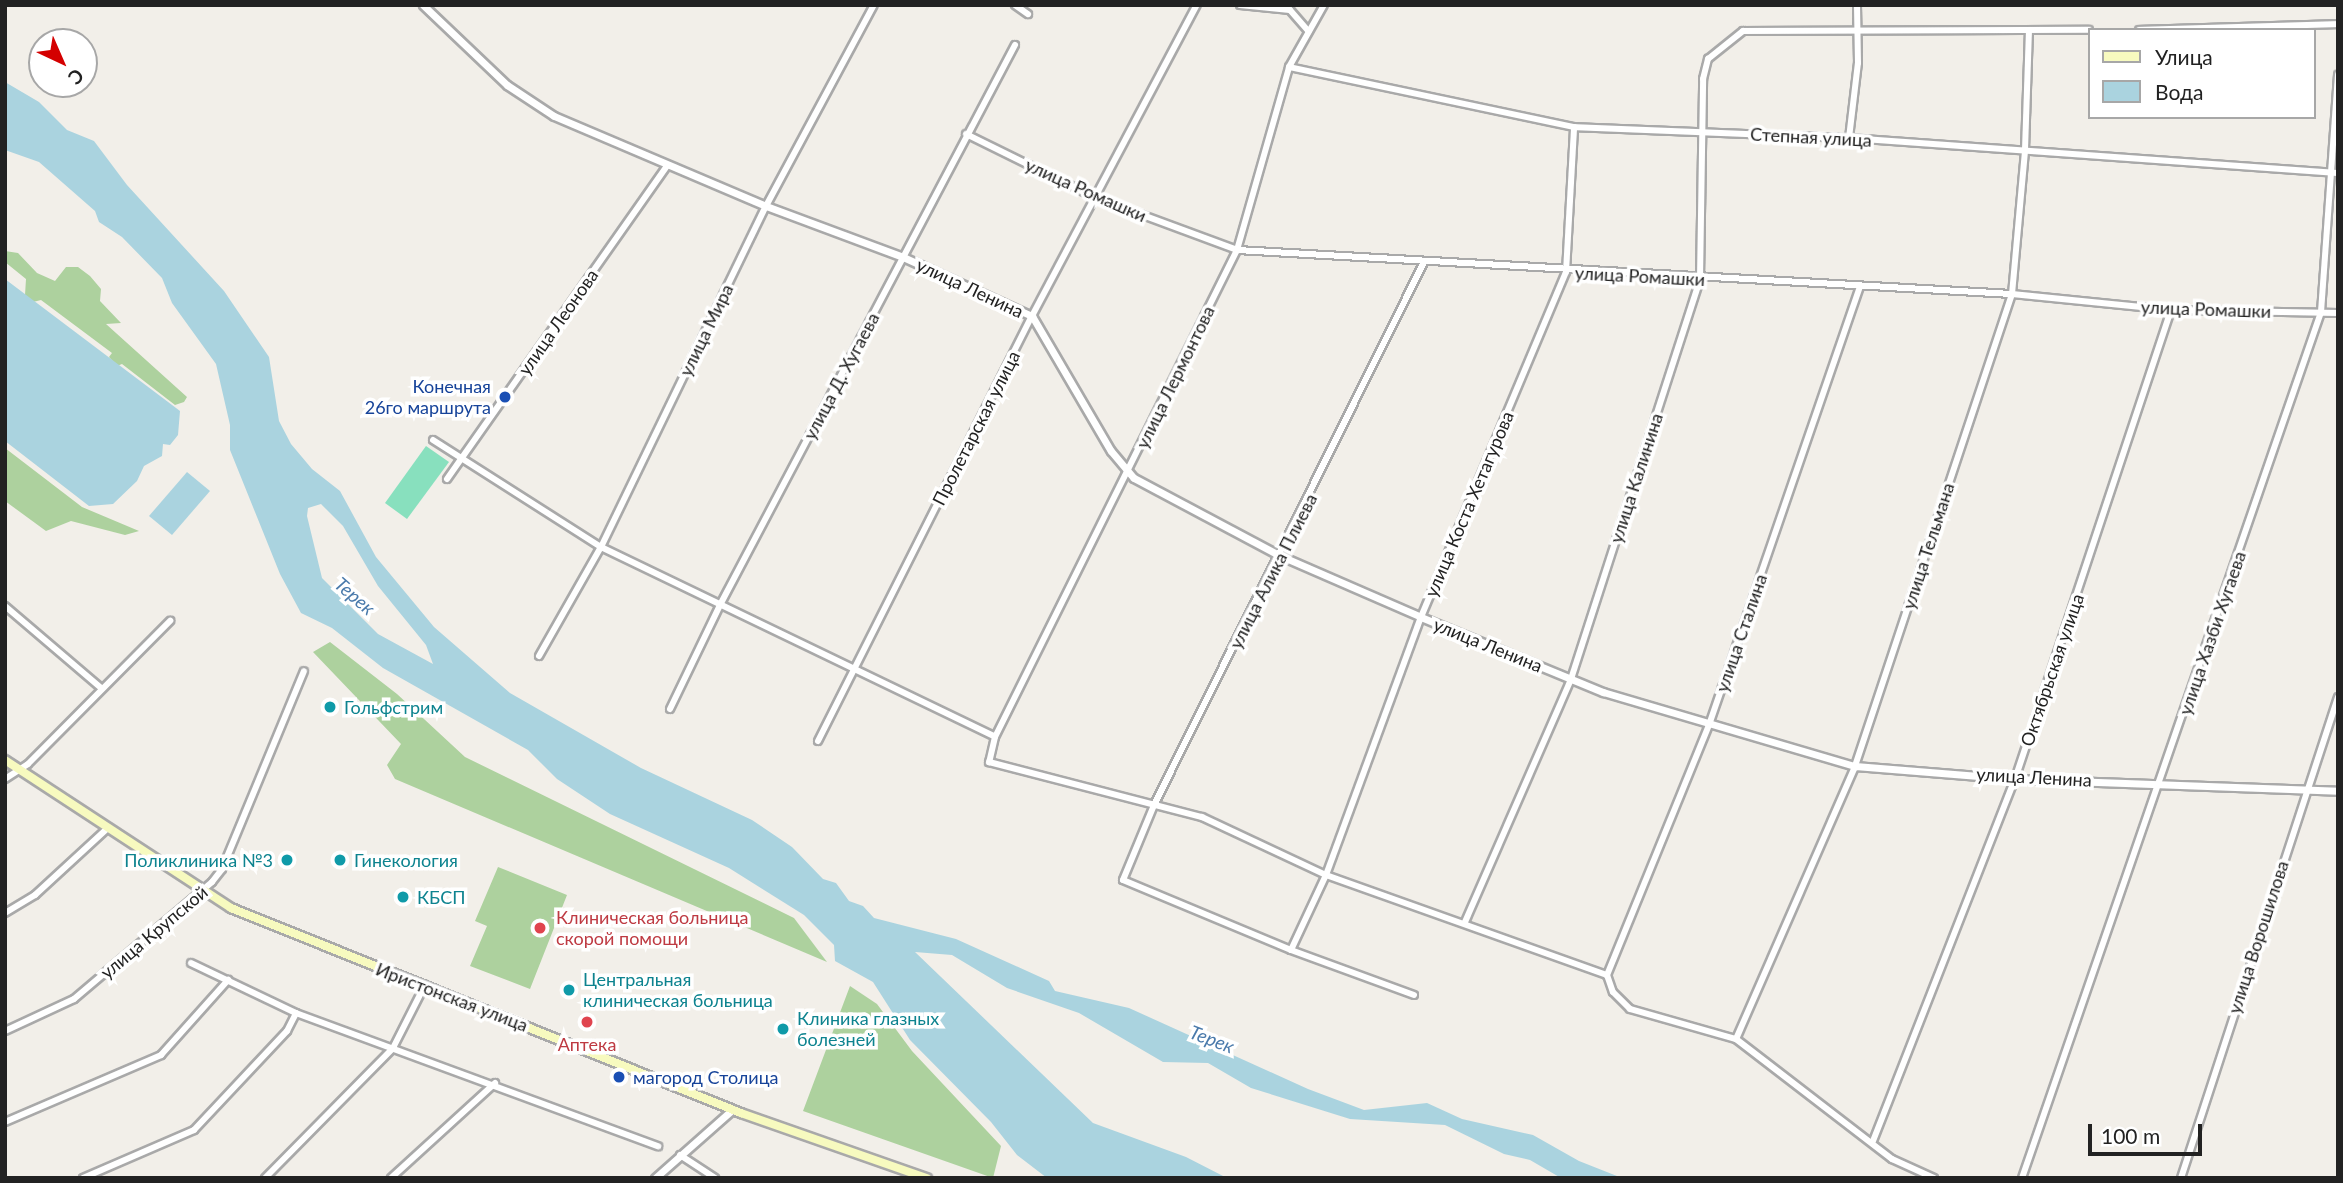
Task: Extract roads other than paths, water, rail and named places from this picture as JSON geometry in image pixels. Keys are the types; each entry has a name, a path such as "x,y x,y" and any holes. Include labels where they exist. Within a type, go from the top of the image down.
{"main road":[{"name":"Иристонская улица","path":"5,760 203,892 252,918 733,1109 927,1178"}],"street":[{"path":"423,5 530,103 670,165"},
{"name":"улица Мира","path":"539,656 601,547 766,206 874,5"},
{"path":"1015,5 1028,14"},
{"name":"Пролетарская улица","path":"818,741 1032,316 1197,5"},
{"path":"1240,5 1290,10 1308,31"},
{"name":"улица Лермонтова","path":"995,737 1129,473 1237,250 1289,67 1324,5"},
{"path":"1850,138 1858,63 1855,29 1857,5"},
{"path":"2205,28 2338,24"},
{"path":"1855,29 2088,30"},
{"name":"улица Калинина","path":"1465,922 1571,679 1700,279 1704,67 1713,51 1743,31 1855,29"},
{"name":"улица Тельмана","path":"1735,1039 1855,766 2012,294 2025,150 2029,31"},
{"name":"улица Д. Хугаева","path":"670,709 720,605 966,134 1016,45"},
{"name":"Степная улица","path":"1289,67 1574,127 1850,138 2338,173"},
{"name":"улица Хазби Хугаева","path":"2022,1178 2161,783 2321,312 2338,75"},
{"name":"улица Коста Хетагурова","path":"1291,950 1326,875 1421,617 1566,272 1574,127"},
{"name":"улица Ромашки","path":"966,134 1094,197 1237,250 1566,272 2012,294 2171,310 2338,313"},
{"name":"улица Ленина","path":"670,165 766,206 903,257 1032,316 1129,473 1281,556 1571,679 1709,725 1855,766 2015,779 2338,791"},
{"name":"улица Леонова","path":"447,479 670,165"},
{"name":"улица Алика Плиева","path":"1291,950 1123,880 1154,805 1281,556 1424,262"},
{"name":"улица Сталина","path":"1607,975 1709,725 1860,287"},
{"name":"Октябрьская улица","path":"1873,1141 2015,779 2171,310"},
{"path":"433,440 601,547 995,737 989,762 1202,817 1326,875 1465,922 1607,975 1613,992 1630,1009 1735,1039 1873,1141 1892,1159 1934,1178"},
{"path":"5,606 77,664 102,688"},
{"path":"5,779 20,770 170,621"},
{"name":"улица Крупской","path":"5,1031 74,999 203,892 222,869 304,671"},
{"name":"улица Ворошилова","path":"2181,1178 2304,790 2338,697"},
{"path":"5,912 35,895 108,828"},
{"path":"1291,950 1414,995"},
{"path":"191,963 296,1013 495,1083 658,1146"},
{"path":"5,1122 161,1055 228,980"},
{"path":"265,1178 393,1048 425,985"},
{"path":"83,1178 194,1130 287,1031 296,1013"},
{"path":"391,1178 495,1083"},
{"path":"655,1178 733,1109"},
{"path":"680,1155 715,1178"}],"water":[{"path":"5,82 28,98 39,102 67,130 94,141 127,185 224,291 269,357 279,421 291,444 312,469 340,491 376,557 434,627 510,693 641,768 752,820 792,847 823,879 836,883 849,901 863,906 874,918 956,939 1049,981 1055,991 1129,1008 1308,1089 1364,1110 1427,1103 1462,1119 1533,1135 1579,1161 1622,1178 1561,1178 1530,1160 1504,1154 1445,1125 1350,1119 1251,1088 1208,1063 1163,1062 1079,1013 1007,988 952,955 915,952 1093,1123 1186,1157 1227,1178 1047,1178 1017,1155 991,1122 910,1040 873,982 835,961 834,945 804,915 729,868 610,814 557,779 528,750 383,668 332,628 301,613 280,574 230,450 230,425 216,364 172,303 162,278 122,237 99,222 95,211 39,162 5,150","holes":["321,504 343,526 378,586 426,645 433,664 378,634 322,578 307,516 308,508"]},
{"path":"5,279 180,411 178,435 170,445 163,444 162,456 144,466 137,481 113,504 89,506 5,441"},
{"path":"187,472 210,491 172,535 149,516"}],"place":[{"name":"Конечная 26го маршрута","path":"505,397"},
{"name":"Гольфстрим","path":"330,707"},
{"name":"Поликлиника №3","path":"287,860"},
{"name":"Гинекология","path":"340,860"},
{"name":"КБСП","path":"403,897"},
{"name":"Клиническая больница скорой помощи","path":"540,928"},
{"name":"Центральная клиническая больница","path":"569,990"},
{"name":"Аптека","path":"587,1022"},
{"name":"Клиника глазных болезней","path":"783,1029"},
{"name":"магород Столица","path":"619,1077"}],"water label":[{"name":"Терек","path":"355,596"},
{"name":"Терек","path":"1212,1039"}]}
